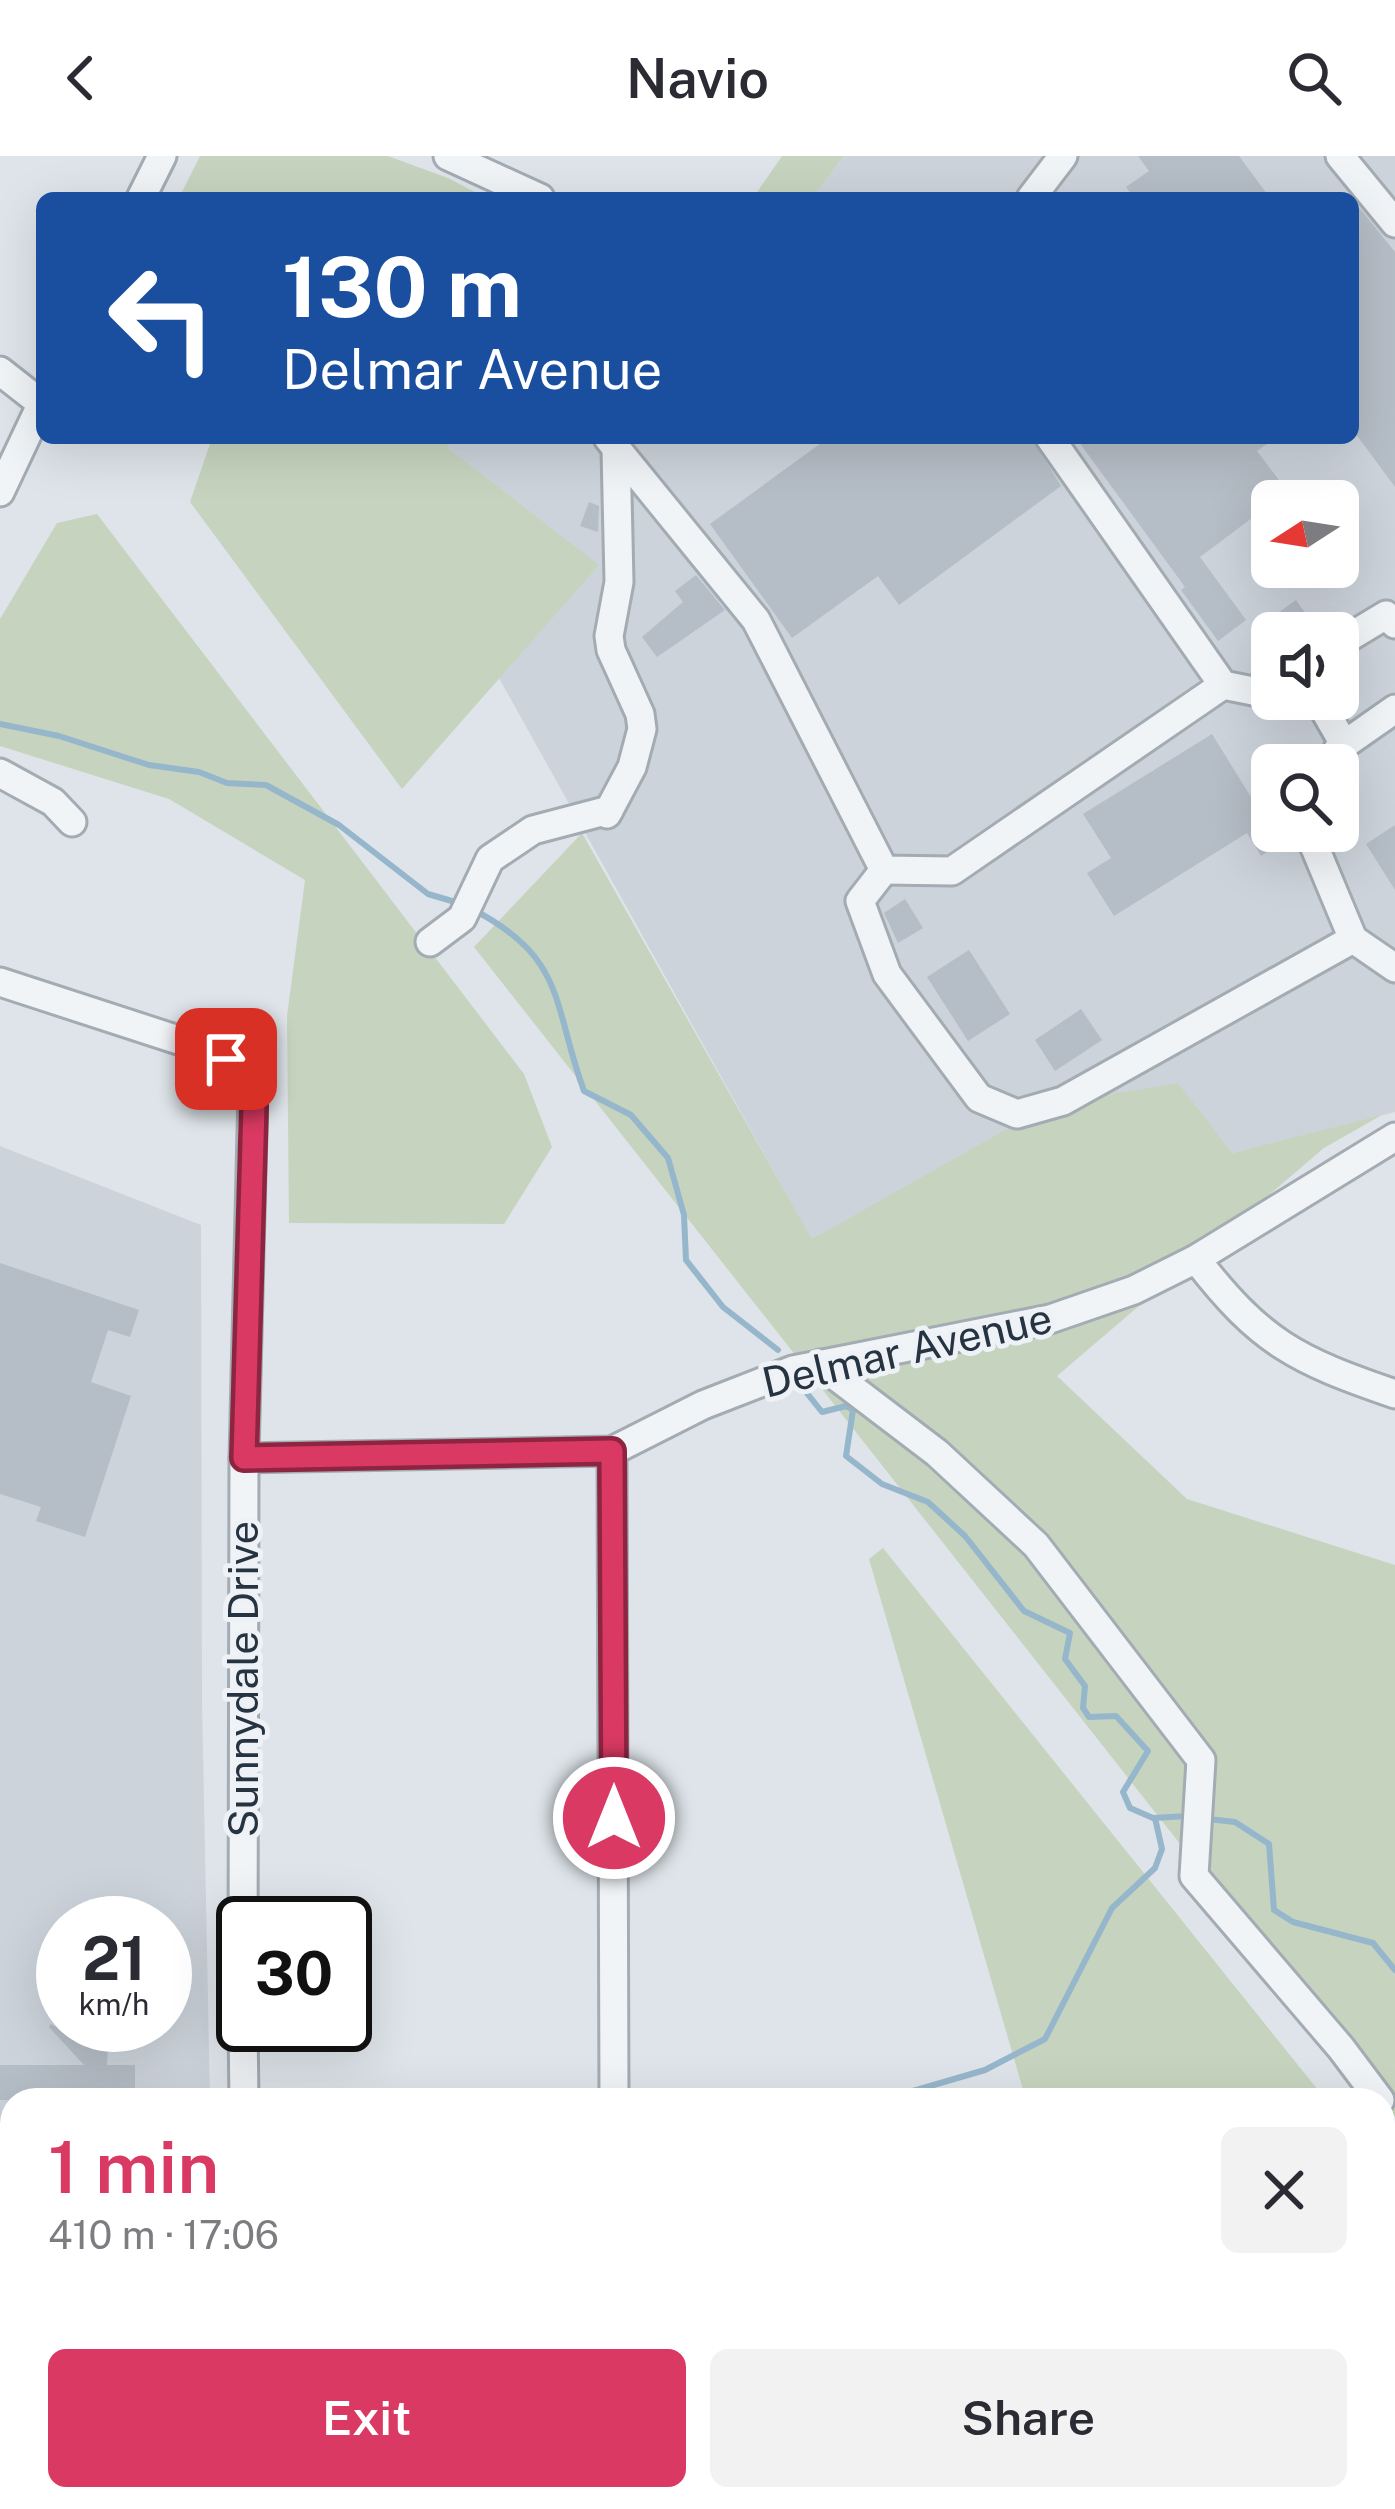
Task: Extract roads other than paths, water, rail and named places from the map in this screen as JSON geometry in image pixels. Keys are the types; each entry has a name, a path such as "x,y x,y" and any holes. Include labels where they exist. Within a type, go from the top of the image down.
{"street":[{"path":"144,192 162,156"},
{"path":"448,156 528,192"},
{"path":"1036,192 1063,156"},
{"path":"1340,156 1395,223"},
{"path":"0,371 36,399"},
{"path":"0,492 36,417"},
{"path":"612,444 756,620 884,870"},
{"path":"430,942 469,906 490,860 533,830 608,812 632,767 642,730 640,714 609,636 619,582 612,444"},
{"path":"1054,444 1223,685 1251,691"},
{"path":"1359,631 1386,615 1395,624"},
{"path":"884,870 952,871 1223,685"},
{"path":"1352,744 1395,709"},
{"path":"0,773 52,802 72,822"},
{"path":"1317,852 1353,939 1395,968"},
{"path":"884,870 860,901 887,974 979,1098 1017,1114 1063,1101 1353,939"},
{"name":"Sunnydale Drive","path":"0,982 212,1052 238,1067 250,1084 254,1106 244,1458 243,1896"},
{"name":"Delmar Avenue","path":"244,1458 612,1451 703,1405 820,1364 1050,1318 1134,1289 1196,1259 1395,1137"},
{"path":"1196,1259 1229,1303 1276,1343 1306,1360 1395,1394"},
{"path":"820,1364 937,1453 1036,1545 1201,1760 1194,1876 1371,2088"},
{"path":"612,1451 614,2088"},
{"path":"243,2052 244,2088"}],"waterway":[{"path":"0,724 59,736 149,765 199,772 227,783 266,785 339,825 428,894 462,904"},
{"path":"474,910 504,928 541,966 560,1008 584,1091 631,1115 668,1158 684,1215 686,1260 723,1307 778,1350"},
{"path":"802,1387 822,1412 846,1406 853,1410 846,1456 882,1484 928,1502 965,1536 1024,1611 1070,1633 1065,1659 1085,1686 1083,1708 1089,1717 1116,1716 1148,1751 1123,1792 1130,1808 1153,1818 1187,1816"},
{"path":"923,2088 985,2070 1045,2039 1112,1908 1155,1868 1162,1849 1155,1818"},
{"path":"1208,1819 1235,1822 1269,1844 1274,1910 1293,1922 1373,1943 1395,1970"}]}
